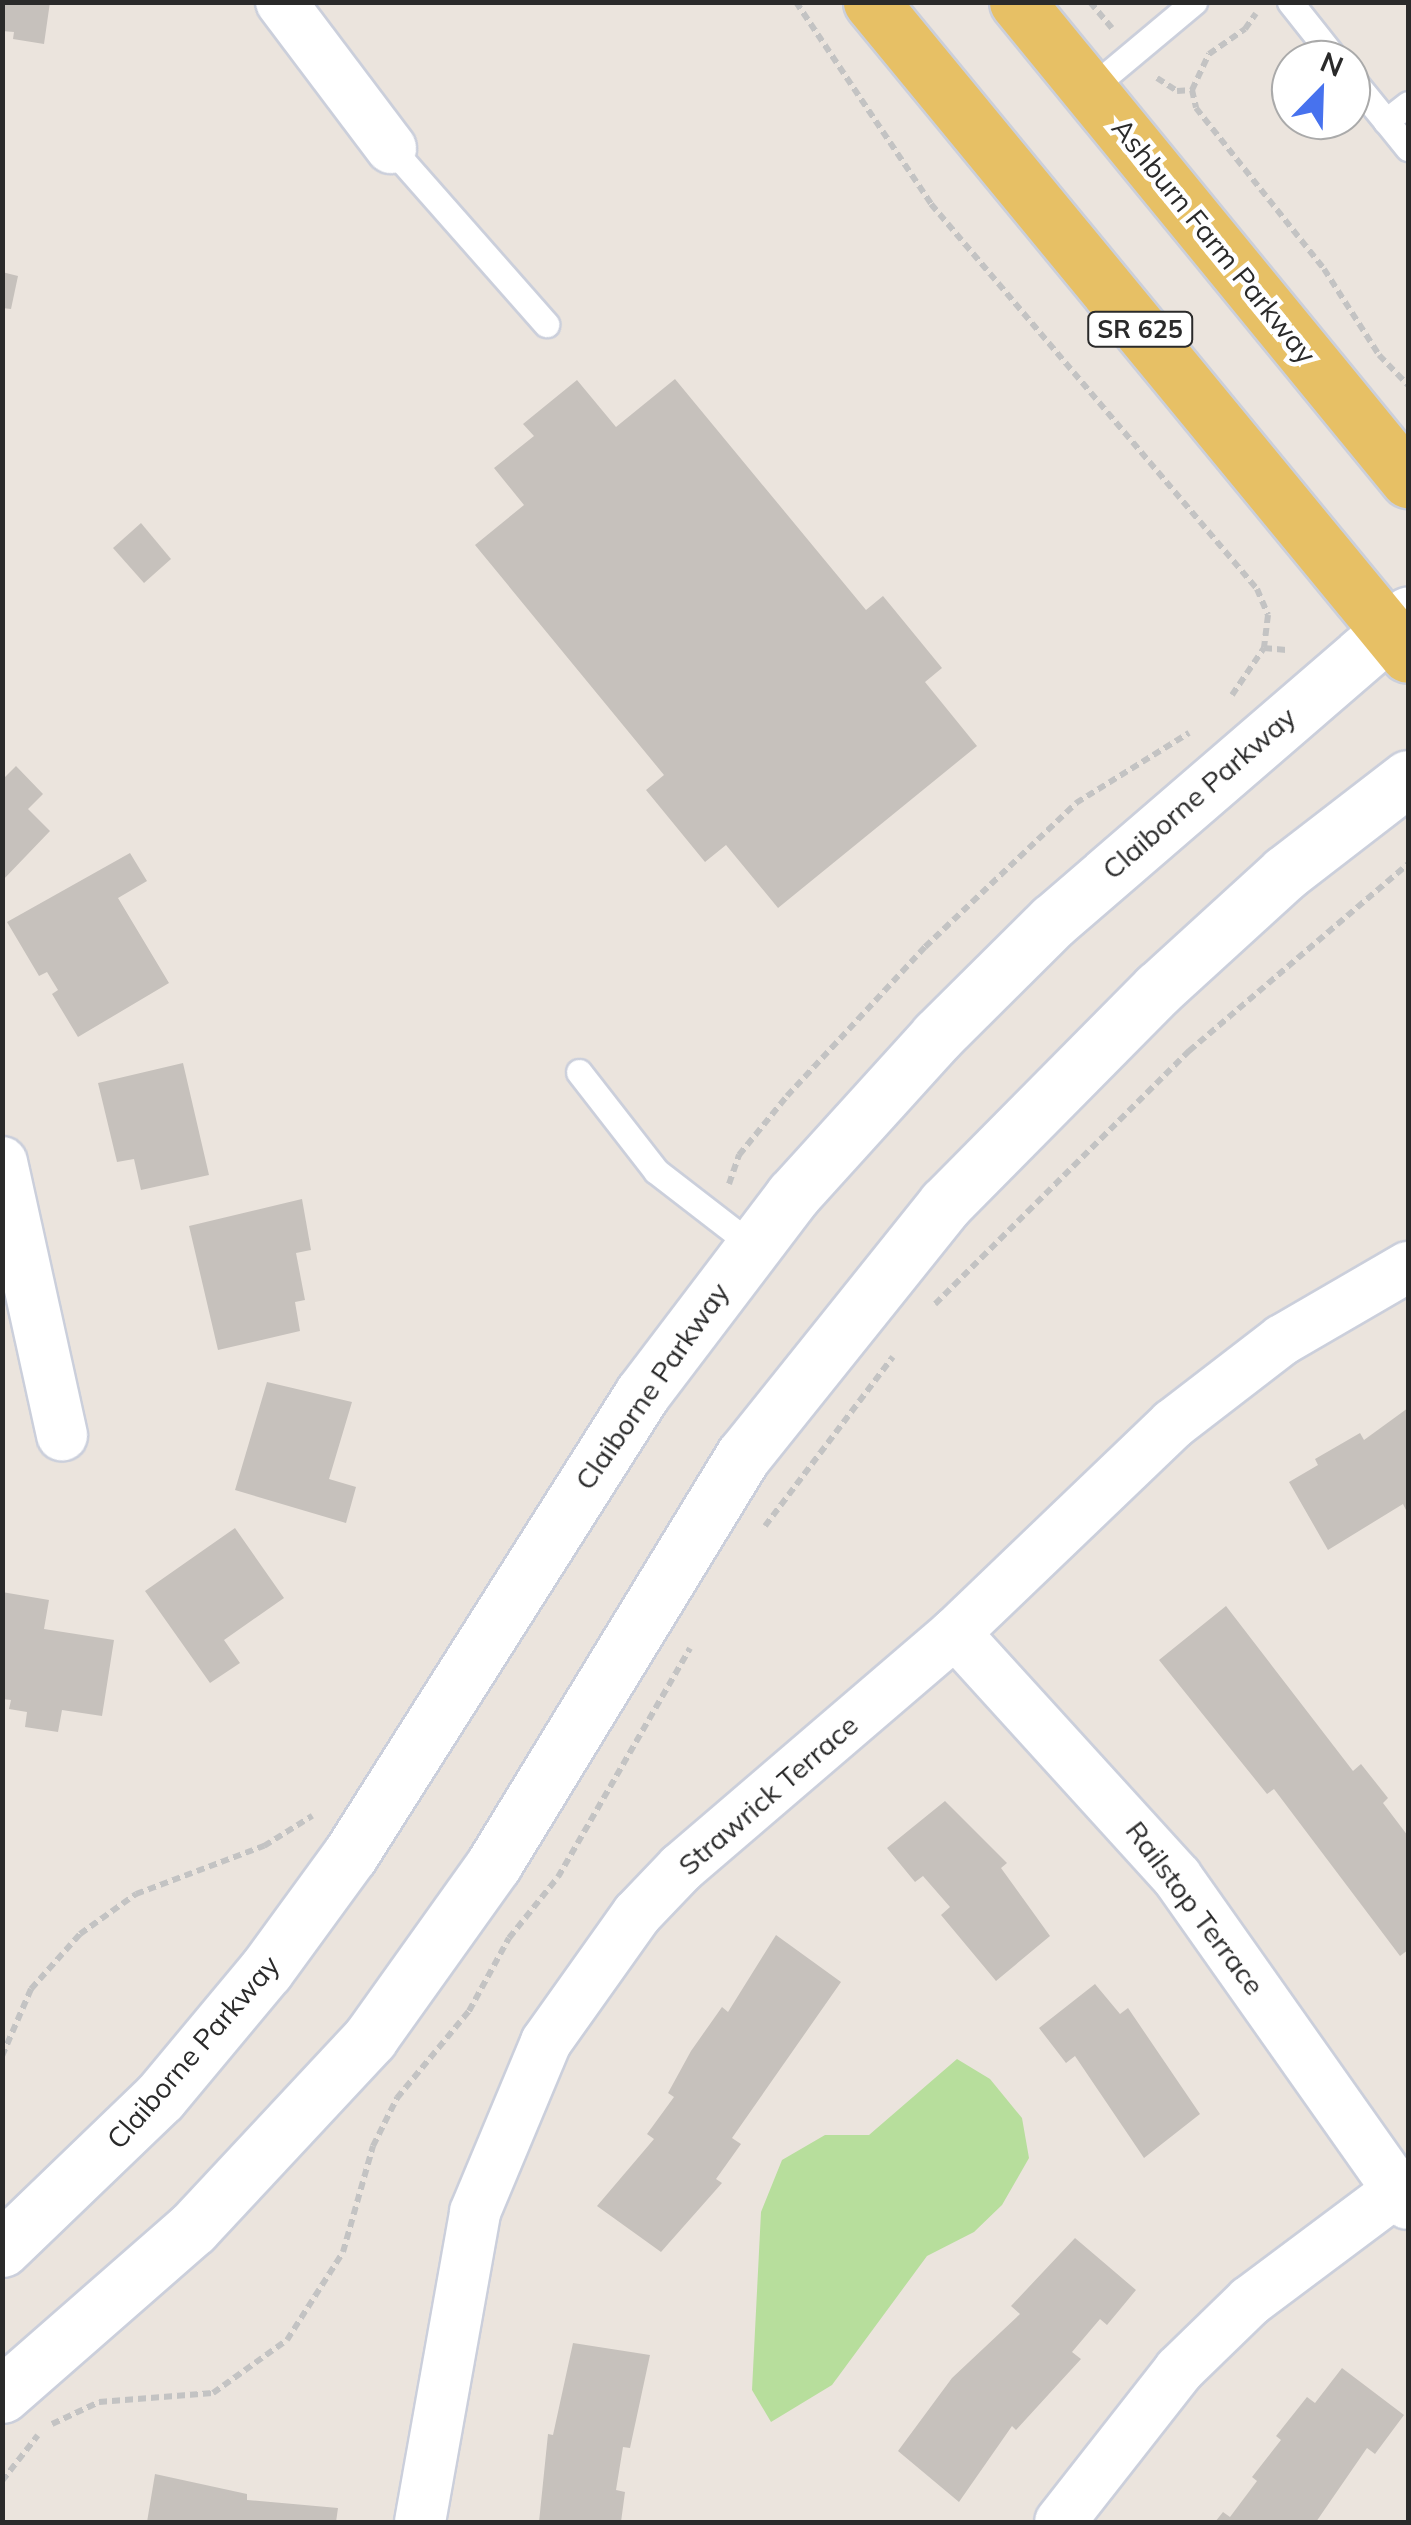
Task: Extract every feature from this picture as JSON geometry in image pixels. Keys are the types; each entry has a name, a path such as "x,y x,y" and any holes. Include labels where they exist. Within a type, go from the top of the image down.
{"main road":[{"name":"SR 625","path":"872,2 1402,634"},
{"name":"Ashburn Farm Parkway","path":"1017,2 1408,480"},
{"name":"Claiborne Parkway","path":"2,2249 160,2097 276,1956 360,1840 642,1394 753,1246 856,1122 1053,921 1402,634"},
{"path":"2,2395 193,2228 370,2038 494,1864 669,1568 744,1456 945,1204 1158,988 1286,873 1408,778"}],"street":[{"path":"281,2 391,148"},
{"path":"2,1162 62,1435"},
{"name":"Strawrick Terrace","path":"420,2522 475,2212 546,2042 627,1928 681,1868 955,1633 1172,1424 1282,1340 1408,1266"},
{"name":"Railstop Terrace","path":"955,1633 1178,1877 1405,2192"},
{"path":"1060,2522 1179,2370 1250,2301 1405,2192"}],"lane":[{"path":"1090,89 1194,2"},
{"path":"1290,2 1320,40"},
{"path":"1371,103 1408,148"},
{"path":"1386,121 1408,104"},
{"path":"391,148 546,324"},
{"path":"579,1072 656,1171 753,1246"}],"path":[{"path":"796,2 931,204 1257,589 1268,615 1264,648"},
{"path":"1090,2 1164,85 1192,90"},
{"path":"1260,2 1245,29 1209,54 1192,90 1196,108 1324,269 1379,355 1408,384"},
{"path":"924,1316 1189,1050 1408,864"},
{"path":"755,1538 896,1352"},
{"path":"2,2481 39,2434 80,2408 212,2393 287,2340 342,2252 374,2146 397,2098 469,2012 509,1938 558,1876 636,1752 694,1640"}],"green space":[{"path":"957,2059 990,2079 1022,2118 1029,2158 1002,2205 974,2232 927,2256 832,2385 771,2422 752,2390 761,2212 782,2160 825,2135 869,2135"}],"building":[{"path":"2,2 50,2 44,44 13,39 14,32 2,31"},
{"path":"2,272 18,276 11,309 2,308"},
{"path":"675,379 866,610 883,596 942,668 925,682 977,746 778,908 726,845 705,862 646,790 664,775 475,545 524,505 494,468 534,436 523,424 577,380 616,427"},
{"path":"141,523 171,559 144,583 113,548"},
{"path":"16,766 43,794 28,809 50,831 2,881 2,780"},
{"path":"130,853 147,881 118,898 169,983 78,1037 52,994 58,990 47,972 39,976 7,922"},
{"path":"183,1063 209,1175 141,1190 134,1159 117,1162 98,1083"},
{"path":"302,1199 311,1250 296,1253 305,1300 295,1302 300,1331 218,1350 189,1226"},
{"path":"267,1382 352,1402 329,1479 356,1487 346,1523 235,1490"},
{"path":"1408,1408 1408,1514 1403,1504 1328,1550 1289,1482 1318,1465 1315,1459 1360,1433 1364,1440"},
{"path":"235,1528 284,1598 224,1640 240,1663 210,1683 145,1591"},
{"path":"2,1592 49,1600 44,1629 114,1640 102,1716 62,1710 58,1732 25,1727 27,1712 9,1709 11,1700 2,1699"},
{"path":"1226,1606 1353,1771 1361,1764 1388,1798 1383,1803 1408,1836 1408,1950 1400,1956 1274,1789 1267,1794 1159,1660"},
{"path":"945,1801 1007,1863 1001,1868 1050,1936 996,1981 941,1915 950,1907 923,1876 915,1882 887,1848"},
{"path":"776,1935 841,1982 732,2138 741,2144 716,2179 722,2183 661,2252 597,2206 654,2139 647,2134 674,2097 668,2093 691,2051 722,2007 728,2012"},
{"path":"1095,1984 1120,2014 1128,2008 1200,2114 1144,2158 1075,2056 1066,2063 1039,2028"},
{"path":"1075,2238 1136,2290 1107,2325 1100,2319 1072,2352 1081,2359 1016,2430 1012,2426 959,2502 898,2451 952,2378 1020,2314 1011,2306"},
{"path":"573,2343 650,2355 630,2448 623,2447 616,2490 625,2492 621,2522 539,2522 548,2434 553,2435"},
{"path":"1342,2368 1404,2415 1375,2454 1367,2448 1316,2522 1215,2522 1223,2512 1230,2517 1257,2481 1252,2477 1281,2440 1276,2436 1307,2397 1315,2403"},
{"path":"155,2474 247,2494 247,2500 338,2508 336,2522 147,2522"}]}
